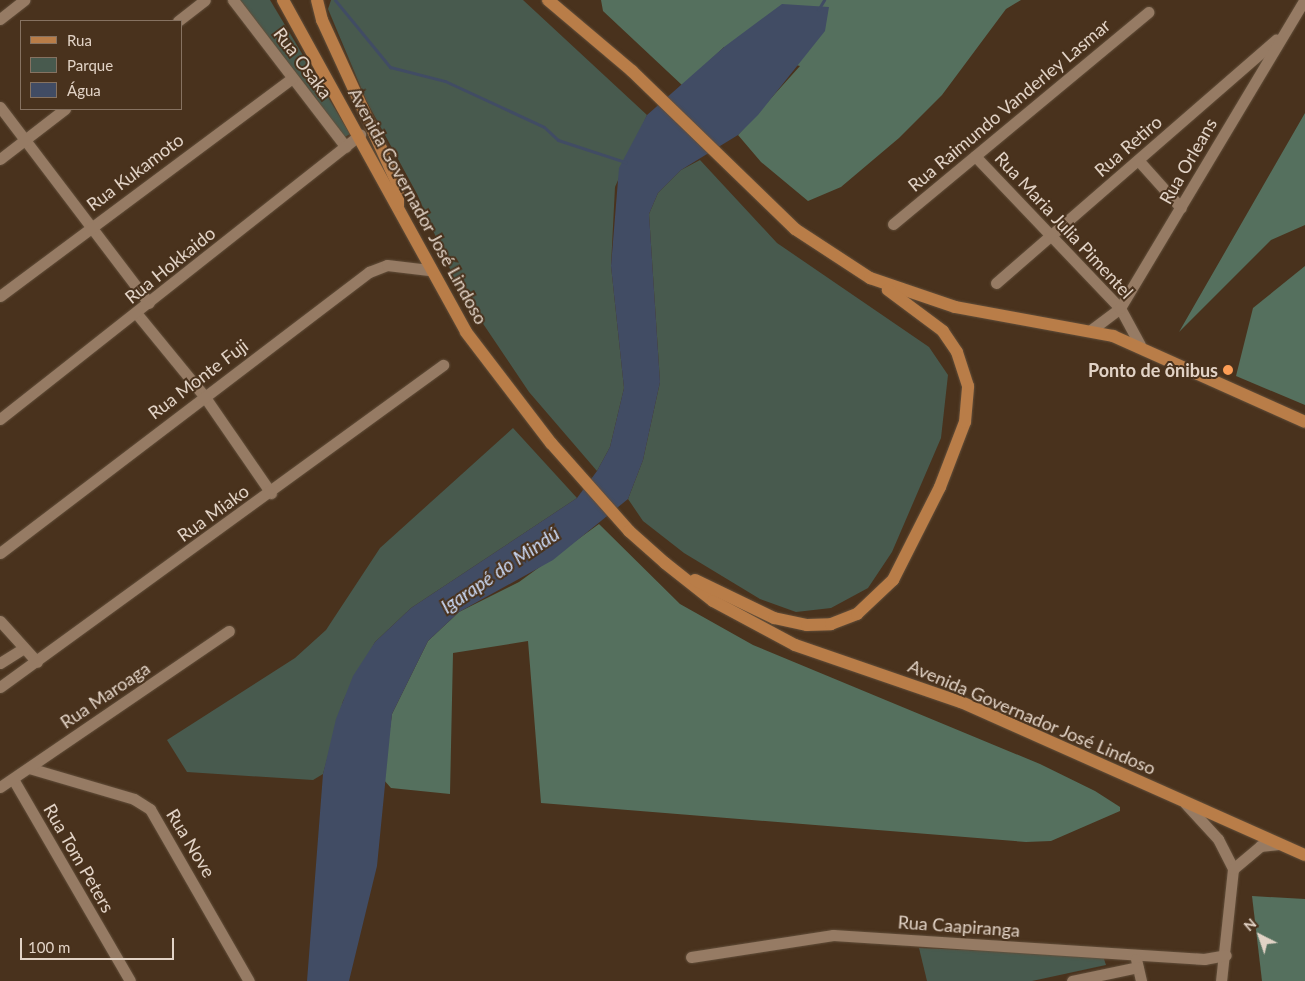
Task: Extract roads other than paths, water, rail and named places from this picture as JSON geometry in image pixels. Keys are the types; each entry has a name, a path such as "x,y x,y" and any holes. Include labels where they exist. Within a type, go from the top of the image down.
{"main road":[{"name":"Avenida Governador José Lindoso","path":"283,0 360,135 429,270 493,373 551,443 629,531 665,563 713,601 795,644 931,690 1305,855"},
{"path":"317,0 322,20 398,185 398,208"},
{"path":"548,0 632,71 795,230 870,278 942,331 957,352 968,386 962,431 940,487 892,580 857,614 831,624 807,624 774,618 665,563"},
{"path":"870,278 955,307 1091,330 1140,345 1305,422"}],"street":[{"path":"0,19 24,0"},
{"path":"179,20 205,0"},
{"name":"Rua Osaka","path":"233,0 346,147"},
{"name":"Rua Orleans","path":"1091,330 1120,308 1304,0"},
{"name":"Rua Raimundo Vanderley Lasmar","path":"894,224 1148,12"},
{"name":"Rua Retiro","path":"996,283 1283,34"},
{"name":"Rua Kukamoto","path":"0,296 292,78"},
{"path":"0,107 149,303"},
{"path":"0,159 64,110"},
{"name":"Rua Hokkaido","path":"0,419 137,314 360,135"},
{"name":"Rua Maria Julia Pimentel","path":"975,156 1120,308 1140,345"},
{"path":"1138,160 1181,208"},
{"name":"Rua Monte Fuji","path":"0,553 369,272 387,265 429,270"},
{"path":"137,314 204,396 270,493"},
{"name":"Rua Miako","path":"0,687 444,365"},
{"path":"0,620 37,662"},
{"name":"Rua Maroaga","path":"0,787 229,631"},
{"path":"0,663 24,648"},
{"name":"Rua Nove","path":"29,768 134,799 150,809 249,981"},
{"name":"Rua Tom Peters","path":"12,779 130,981"},
{"path":"1182,800 1218,839 1233,869 1226,955 1220,981"},
{"path":"1233,869 1260,846 1279,844"},
{"name":"Rua Caapiranga","path":"691,957 833,935 1137,961 1204,959 1226,955"},
{"path":"1204,959 1215,967 1220,981"},
{"path":"1072,981 1137,961 1141,981"}],"water":[{"path":"782,4 829,7 825,31 758,115 738,135 681,170 658,193 649,214 660,382 643,460 628,499 553,560 459,612 428,641 392,714 377,866 349,981 307,981 323,774 336,719 353,676 375,642 411,608 577,498 597,471 610,447 624,388 611,266 619,168 647,115 724,47"}],"waterway":[{"path":"335,0 390,67 445,81 544,127 558,140 625,162"},
{"name":"Igarapé do Mindú","path":"818,10 824,0"}],"place":[{"name":"Ponto de ônibus","path":"1228,370"}]}
